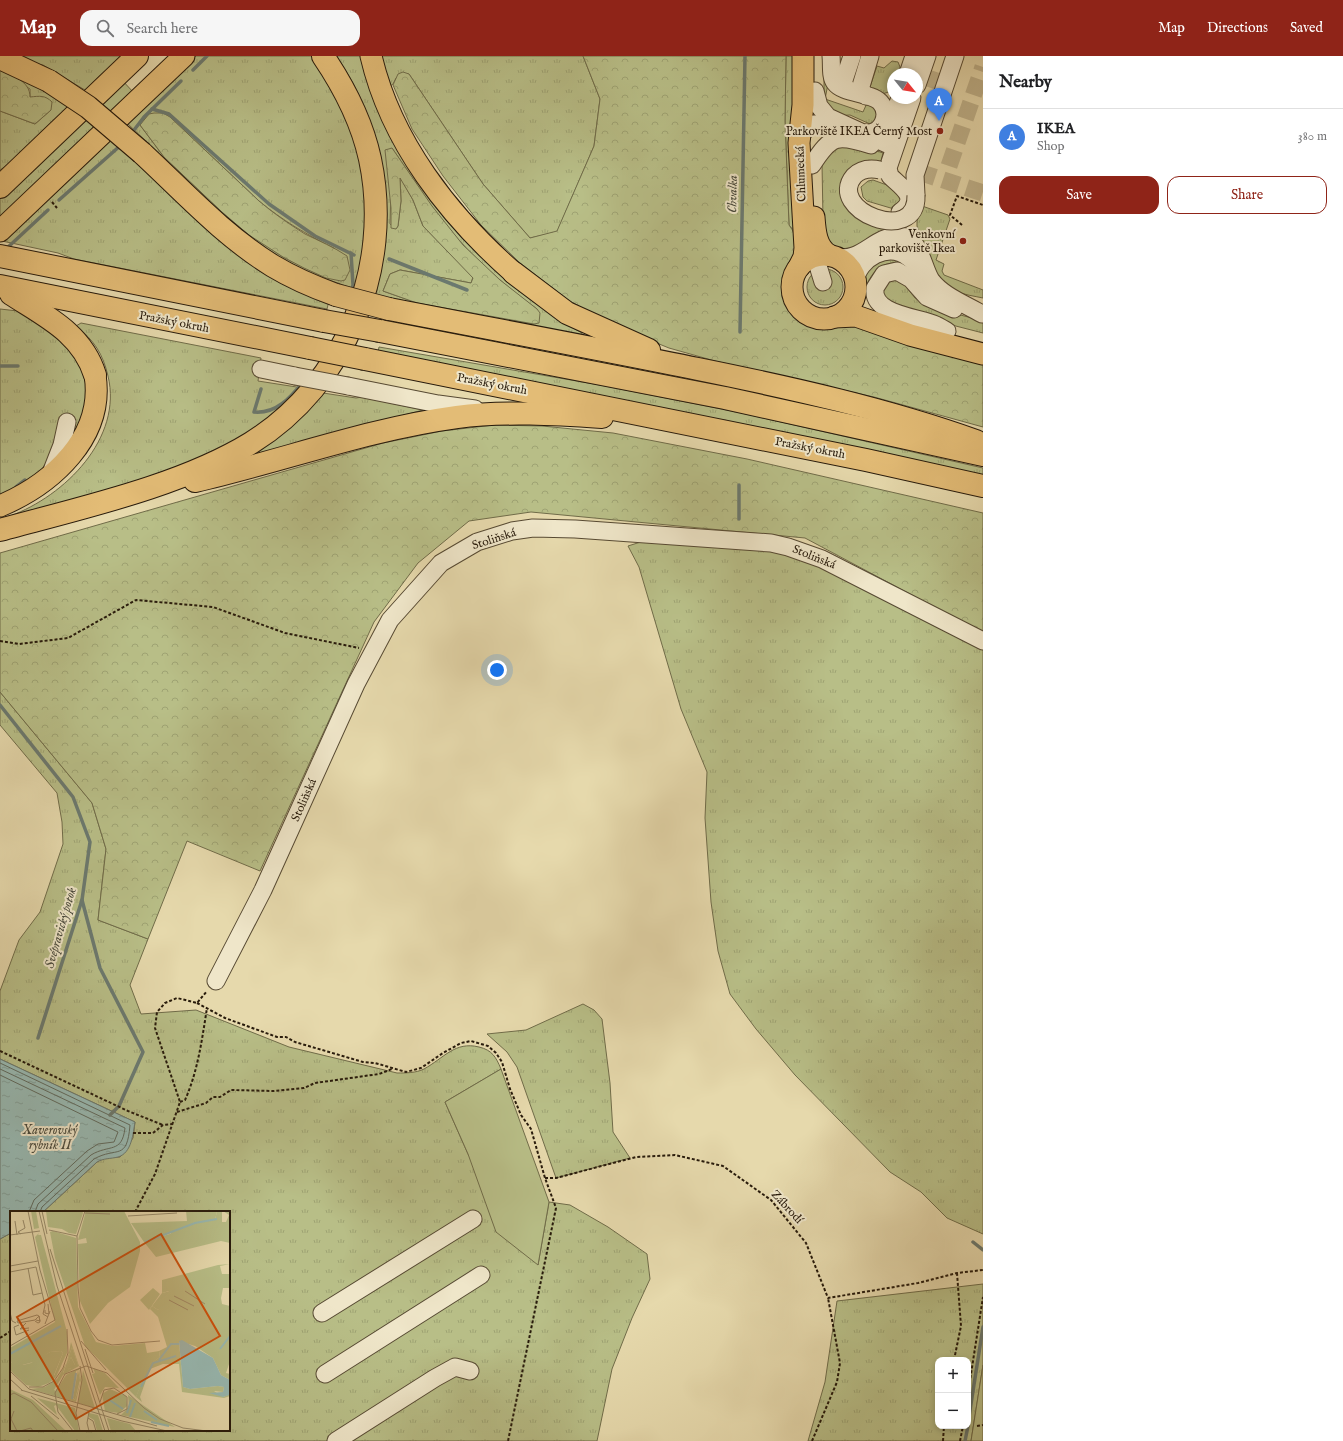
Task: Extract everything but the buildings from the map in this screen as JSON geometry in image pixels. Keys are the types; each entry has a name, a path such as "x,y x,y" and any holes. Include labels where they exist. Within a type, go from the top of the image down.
{"highway":[{"path":"1,183 137,56"},
{"path":"0,530 177,478 207,466 251,443 278,424 302,402 320,380 345,344 355,322 370,274 376,224 374,191 370,159 360,127 340,83 323,56"},
{"path":"0,58 49,81 88,107 142,153 208,215 258,256 300,281 336,295 389,309 691,368 856,404 932,425 983,443"},
{"path":"0,256 324,321 725,398 983,455"},
{"path":"514,273 567,313 691,368"},
{"path":"8,290 73,337 88,354 95,375"},
{"name":"Pražský okruh","path":"8,290 684,422 983,486"},
{"path":"96,503 241,470 392,430 457,417 517,415 575,416 684,422"}],"main road":[{"path":"371,56 378,81 393,118 426,176 467,228 514,273"},
{"name":"Chlumecká","path":"804,56 809,98 813,124 812,164 816,232 820,247 820,259 804,257 805,248 799,143 809,98 815,56"},
{"path":"0,231 176,59"},
{"path":"983,341 947,331 934,331 916,327 878,313 863,302 855,285 850,269 820,259 794,276 792,286 793,296 797,304 806,313 815,317 856,316 910,335 983,354"},
{"path":"834,317 849,305 854,297 855,285"},
{"path":"0,506 27,492 50,475 76,449 90,428 94,416 97,397 95,375"}],"lane":[{"path":"831,56 832,79 836,85 881,98 887,96"},
{"path":"844,56 836,78 837,84 880,103 884,111 884,116 878,129 870,140"},
{"path":"852,56 844,84 856,92"},
{"path":"856,92 851,86 851,82 860,56"},
{"path":"856,92 861,90 870,56"},
{"path":"923,68 927,56"},
{"path":"880,174 870,169 862,171 851,181 849,192 850,198 854,206 860,211 888,221 899,221 908,216 914,209 912,194 915,175 955,56"},
{"path":"809,98 819,106 825,115 870,140"},
{"path":"812,164 827,143 839,139 870,140 888,129 898,104"},
{"path":"910,104 888,168 890,176 912,194"},
{"path":"799,143 803,132 813,124 826,124 870,140"},
{"path":"823,282 820,259 848,258 857,256 881,242 906,236"},
{"path":"855,285 858,269 868,258 883,253 906,236"},
{"path":"906,236 912,261 930,291 954,309"},
{"path":"906,236 935,284 958,301 983,314"},
{"path":"947,331 935,324 906,316 883,306 876,299 875,288 880,278 884,274 897,271 911,279 927,297 954,309 968,313 983,314"},
{"path":"260,369 438,404 517,415"},
{"path":"50,475 62,445 67,422"},
{"name":"Stoliňská","path":"216,981 263,890 353,691 390,620 441,562 477,542 512,531 533,528 575,529 771,543 788,547 822,559 983,641"},
{"path":"322,1313 473,1219"},
{"path":"326,1374 481,1275"},
{"path":"336,1441 442,1374 455,1368 470,1371"}],"path":[{"path":"962,225 950,215 957,196 983,205"},
{"path":"0,641 19,644 68,638 136,600 213,607 285,633 374,651"},
{"path":"197,1003 216,981"},
{"path":"136,1211 155,1174 180,1102 155,1028 157,1012 165,1003 178,998 197,1003 226,1018 277,1037 286,1037 303,1044 363,1062 376,1063 406,1072 421,1068 443,1052 461,1043 471,1041 488,1046 496,1052 502,1062 510,1089 521,1115 531,1129 545,1178 556,1208 508,1441"},
{"path":"180,1102 185,1100 191,1088 200,1056 207,1008"},
{"path":"0,1051 163,1125 173,1124"},
{"path":"177,1112 206,1103 213,1097 220,1098 231,1090 274,1091 304,1088 315,1083 379,1074 392,1069"},
{"path":"133,1133 142,1135 153,1133 163,1125"},
{"name":"Zábrodí","path":"545,1178 556,1178 636,1157 675,1156 723,1166 771,1200 806,1242 828,1298 840,1363 837,1382 812,1441"},
{"path":"828,1298 918,1283 957,1273 983,1270"},
{"path":"955,1357 961,1326 957,1273"},
{"path":"971,1374 983,1297"},
{"path":"0,1338 10,1332"},
{"path":"977,1426 983,1425"},
{"path":"943,1441 944,1429"},
{"path":"960,1441 962,1429"}],"green space":[{"path":"18,56 121,56 85,90 43,65 33,63"},
{"path":"196,56 313,56 325,73 358,147 368,204 358,290 294,268 248,238 157,155 150,145 127,123","holes":["149,114 167,115 259,201 295,227 334,248 326,278 283,257 235,224 164,157 140,125"]},
{"path":"336,56 361,56 367,80 384,122 559,320 582,333 581,337 407,304 375,294 382,264 386,233 386,202 376,141 366,111 353,83","holes":["392,148 432,207 457,238 489,270 537,309 534,324 417,303 383,291 390,274 400,270 471,283 473,277 423,226 413,200 400,177 401,201 398,226 396,229 390,224"]},
{"path":"380,56 583,56 600,99 594,146 557,232 530,238 483,184 409,74 396,78 393,84 389,87"},
{"path":"583,56 786,56 785,121 789,225 794,233 796,241 795,254 789,268 786,283 786,291 791,306 806,322 827,326 845,322 983,361 983,427 874,397 715,361 669,348 615,326 568,300 519,262 481,225 443,176 412,129 393,85 398,74 403,72 409,74 483,184 530,238 557,231 594,146 600,99"},
{"path":"786,56 797,56 795,232 789,225 785,121"},
{"path":"824,56 828,84 825,99 824,97"},
{"path":"892,61 898,62 900,67 887,68 887,92 882,94 864,85 870,87 877,66 884,68"},
{"path":"0,67 23,77 69,106 0,170 0,111 35,124 51,110 30,97 30,89 0,70"},
{"path":"0,70 24,83 29,91 30,97 42,96 47,98 52,102 51,110 35,124 0,111"},
{"path":"121,79 134,93 0,219 0,195"},
{"path":"825,99 863,112 867,103 878,109 876,122 870,124 850,115 834,116"},
{"path":"163,113 170,117 259,201 275,214 305,234 347,256 350,270 345,280 341,281 326,278 283,257 249,235 222,212 164,157 140,125 149,114"},
{"path":"110,138 329,301 327,309 74,259 58,253 2,241"},
{"path":"836,145 869,148 883,153 881,161 845,192 896,225 860,250 839,252 827,242 823,219 822,164"},
{"path":"392,148 432,206 463,245 500,280 537,309 540,313 539,323 534,324 417,303 383,291 390,274 400,270 471,283 473,278 423,226 413,200 400,178 401,201 398,226 396,229 391,228 391,208 385,150"},
{"path":"873,180 898,189 903,197 894,209 867,201 863,197 861,187 868,181"},
{"path":"922,206 948,215 950,219 936,260 944,264 942,271 944,275 983,290 983,298 956,291 948,286 935,272 930,263 917,226 917,221"},
{"path":"894,257 906,266 892,263 886,264 876,271 864,289 863,283 865,267"},
{"path":"829,269 838,274 842,280 842,294 838,300 829,305 821,305 812,300 808,294 807,283 812,274 818,270"},
{"path":"898,277 915,298 927,306 983,321 983,333 913,315 891,306 880,290 881,285"},
{"path":"0,309 18,311 33,317 75,348 91,397 68,452 76,422 62,418 51,455 35,480 0,500"},
{"path":"81,323 261,358 258,381 303,388 287,405 240,439 163,474 11,518 10,516 31,507 51,494 69,479 85,462 98,442 107,421 110,399 106,368 93,342 76,326"},
{"path":"379,347 600,385 737,412 983,468 983,476 378,352"},
{"path":"323,393 356,398 362,397 423,410 244,458"},
{"path":"494,425 542,426 613,433 747,459 983,513 983,633 805,538 531,512 469,521 418,563 374,622 260,871 187,841 148,939 98,920 106,849 92,803 0,692 0,553 383,443 442,431"},
{"path":"647,540 780,551 836,572 983,650 983,1234 947,1218 921,1192 890,1172 795,1075 756,1029 730,994 718,951 711,902 705,818 707,772 681,709 639,567 628,546"},
{"path":"0,692 92,803 106,849 98,920 148,939 130,985 141,1014 196,1010 289,1047 397,1073 424,1069 456,1048 463,1046 483,1048 493,1055 501,1069 445,1102 468,1154 538,1265 549,1202 570,1205 608,1227 647,1254 650,1279 632,1318 612,1369 597,1441 0,1441 0,1239 10,1234 10,1431 230,1431 230,1211 44,1211 97,1162 104,1158 120,1157 133,1138 135,1122 0,1059 0,991 19,940 40,912 63,844 62,822 57,793 0,725"},
{"path":"583,1004 594,1010 602,1019 610,1083 613,1132 630,1158 556,1178 517,1067 507,1052 487,1034 526,1030"},
{"path":"501,1069 549,1202 538,1265 496,1232 468,1154 445,1102"},
{"path":"983,1284 983,1365 971,1441 808,1441 825,1382 837,1301"},
{"path":"983,1365 983,1441 971,1441"}],"water":[{"name":"Xaverovský rybník II","path":"0,1059 135,1122 131,1142 123,1155 97,1162 44,1211 10,1211 10,1234 0,1239"}],"waterway":[{"path":"193,70 207,56"},
{"name":"Chvalka","path":"740,332 745,56"},
{"path":"131,134 144,117 181,81"},
{"path":"152,109 169,114 269,204 315,236 354,255"},
{"path":"59,200 121,145"},
{"path":"6,249 48,210"},
{"path":"351,253 353,285 351,293"},
{"path":"389,259 467,290"},
{"path":"0,366 18,366"},
{"path":"261,389 254,412 262,412 276,408 288,399 303,382"},
{"path":"16,487 25,480"},
{"name":"Chvalka","path":"739,485 739,519"},
{"name":"Svépravický potok","path":"0,705 73,797 90,842 82,900 38,1038"},
{"path":"82,900 100,968 143,1052 119,1106 110,1115"},
{"name":"Chvalka","path":"973,1242 983,1250"},
{"path":"971,1404 983,1327"},
{"path":"965,1441 967,1429"}],"tunnel":[{"path":"949,166 983,67"},
{"path":"925,77 948,85"},
{"path":"919,172 983,193"}],"place":[{"name":"IKEA","path":"939,121"},
{"name":"Parkoviště IKEA Černý Most","path":"940,131"},
{"name":"Venkovní parkoviště Ikea","path":"963,241"}]}
